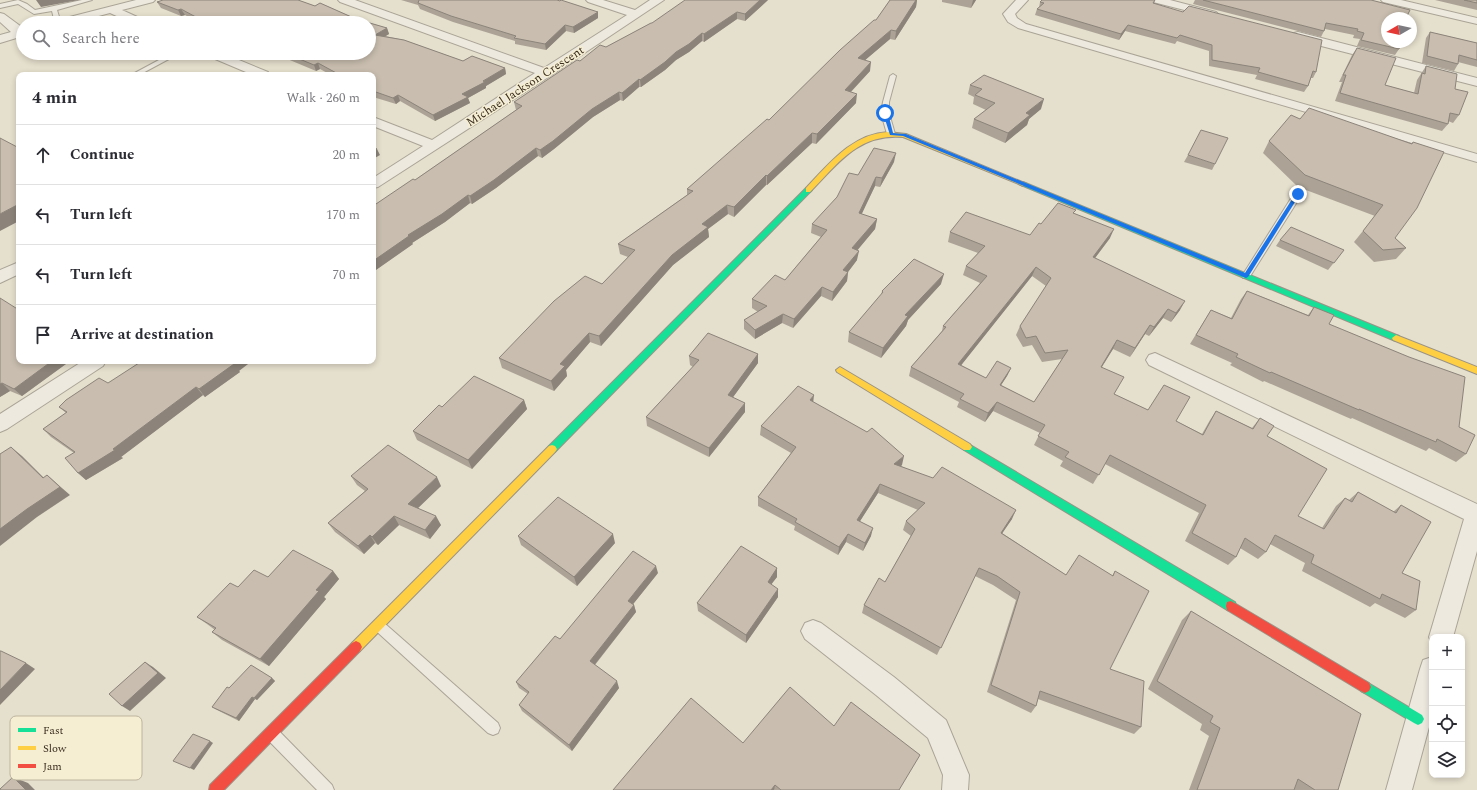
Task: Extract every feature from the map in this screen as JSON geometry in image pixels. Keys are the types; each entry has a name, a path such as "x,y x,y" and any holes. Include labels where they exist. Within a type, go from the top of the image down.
{"street":[{"path":"84,16 149,0"},
{"path":"344,0 546,73"},
{"path":"592,0 636,14"},
{"name":"Michael Jackson Crescent","path":"376,182 658,0"},
{"path":"1022,0 1009,14 1012,20 1022,26 1477,158"},
{"path":"1157,0 1225,18"},
{"path":"1387,0 1477,21"},
{"path":"109,9 126,16"},
{"path":"0,16 16,29"},
{"path":"1286,33 1477,82"},
{"path":"0,39 16,34"},
{"path":"229,60 257,72"},
{"path":"376,121 433,145"},
{"path":"215,790 379,626 848,150 875,135 904,135 1477,371"},
{"path":"0,277 16,268"},
{"path":"1155,360 1477,514 1442,634"},
{"path":"0,424 92,364"},
{"path":"840,370 1418,719"},
{"path":"813,631 885,686 937,729 956,776 955,790"},
{"path":"1399,790 1432,670"}],"lane":[{"path":"0,6 19,1 34,12 54,9 89,0"},
{"path":"54,9 56,16"},
{"path":"140,72 163,60"},
{"path":"891,134 885,113 886,102 893,76"},
{"path":"1246,276 1298,194"},
{"path":"379,626 493,728"},
{"path":"272,734 327,790"}],"building":[{"path":"163,0 298,0 315,6 320,3 349,16 194,16 181,9 178,10 157,2"},
{"path":"419,0 561,0 598,12 573,27 565,25 545,44 514,38 516,36 451,16 418,3"},
{"path":"685,0 760,0 745,14 737,12 704,34 702,33 622,93 619,92 592,109 553,141 540,150 536,148 494,180 470,196 468,195 442,214 408,235 409,236 376,259 376,204 413,179 415,180 522,106 514,102 577,60 580,61 600,45 606,47 652,23"},
{"path":"890,0 916,0 896,31 891,30 858,58 871,62 845,90 857,94 817,134 812,133 734,207 727,205 702,224 708,227 672,255 599,336 589,333 560,364 565,366 551,381 499,358 554,301 585,276 602,284 635,250 618,244 693,191 687,189 767,119 769,120 840,50 874,20 876,20"},
{"path":"1042,0 1155,0 1153,3 1183,12 1189,6 1322,40 1316,72 1313,71 1308,86 1258,72 1260,68 1212,60 1212,45 1180,35 1177,38 1128,25 1121,34 1037,9 1044,3 1040,2"},
{"path":"1203,0 1371,0 1410,10 1409,12 1381,12 1381,45 1361,40 1364,33 1357,31 1358,29 1326,23 1324,31"},
{"path":"1464,0 1477,0 1477,3"},
{"path":"376,25 387,28 376,34"},
{"path":"1430,32 1477,43 1477,60 1459,55 1458,64 1427,56"},
{"path":"376,35 404,40 463,61 472,56 505,68 483,81 485,82 462,94 468,97 433,115 398,95 393,98 376,92 376,72 334,72 318,63 314,65 302,60 376,60"},
{"path":"1357,48 1396,58 1385,85 1418,94 1422,73 1425,74 1426,66 1457,74 1455,89 1468,92 1459,115 1450,113 1448,124 1340,93 1346,75 1343,75"},
{"path":"984,75 1044,99 1026,113 1030,115 1008,133 974,119 995,103 975,95 982,89 970,85"},
{"path":"1309,108 1412,144 1413,142 1444,152 1417,208 1395,238 1406,248 1383,250 1363,231 1383,205 1305,175 1269,141 1291,115 1300,119"},
{"path":"1201,130 1228,138 1215,164 1188,155"},
{"path":"0,138 16,146 16,206 0,214"},
{"path":"874,148 896,153 882,178 876,177 859,213 877,219 852,248 859,251 843,270 848,272 833,292 822,287 794,319 783,314 755,330 744,320 767,306 752,299 775,275 785,280 827,230 812,224 837,197 849,173 858,175"},
{"path":"1058,203 1076,210 1073,213 1114,229 1093,257 1185,301 1176,313 1168,309 1154,327 1150,325 1135,348 1117,340 1101,367 1124,377 1114,394 1148,410 1164,385 1190,397 1176,421 1203,435 1216,411 1253,429 1260,418 1274,426 1267,436 1327,469 1298,516 1324,529 1345,498 1352,502 1358,492 1396,513 1401,505 1431,522 1402,573 1420,581 1416,610 1382,594 1380,599 1311,563 1314,555 1275,535 1266,552 1245,538 1236,557 1192,533 1206,505 1110,455 1099,475 1065,457 1069,452 1038,436 1045,425 997,402 988,413 960,399 964,394 911,367 946,327 943,326 987,276 966,266 985,246 950,232 966,212 1030,235 1039,223 1041,224","holes":["1036,267 1051,278 1020,326 1026,338 1036,336 1045,353 1068,350 1034,402 1000,385 1011,368 997,361 986,378 958,364"]},
{"path":"1291,227 1344,250 1334,263 1280,240"},
{"path":"914,259 944,274 905,315 908,316 883,348 849,332 883,292 882,291"},
{"path":"1247,291 1309,316 1314,307 1334,315 1329,324 1409,357 1465,377 1459,427 1475,435 1466,454 1437,439 1436,442 1271,372 1270,373 1236,357 1238,354 1196,335 1211,310 1232,319"},
{"path":"0,298 16,308 16,364 48,364 14,389 2,383 0,384"},
{"path":"708,333 758,354 728,395 745,403 709,448 646,417 699,360 689,356"},
{"path":"137,364 234,364 199,389 196,387 113,449 115,450 78,473 65,458 75,452 43,429 67,412 59,407 66,400 99,378 108,383"},
{"path":"474,376 524,400 468,460 413,431 439,405 442,407"},
{"path":"798,386 814,395 810,400 867,432 872,428 904,456 894,464 933,478 942,467 1016,510 1001,533 1066,575 1079,555 1113,576 1115,571 1149,591 1110,669 1144,681 1141,727 1040,691 1036,706 991,685 1020,592 997,576 979,568 941,648 864,605 879,578 885,582 915,529 906,521 925,503 880,484 857,520 873,528 865,543 848,534 839,547 795,522 797,519 758,497 796,447 761,426"},
{"path":"388,445 437,477 408,504 436,516 425,530 394,516 372,537 370,535 358,546 328,523 368,489 351,476"},
{"path":"11,447 43,478 47,475 60,487 0,529 0,454"},
{"path":"558,497 613,534 574,577 518,536"},
{"path":"741,546 777,568 768,582 778,589 746,635 697,603"},
{"path":"293,550 333,571 316,590 319,591 260,659 212,632 216,628 197,617 230,583 238,587 254,570 268,577"},
{"path":"633,551 656,566 628,601 634,605 590,661 617,681 569,745 519,705 529,692 516,682 555,636 560,639"},
{"path":"1191,611 1361,714 1338,790 1315,790 1298,779 1294,790 1197,790 1220,728 1210,722 1213,716 1157,681"},
{"path":"0,651 26,663 0,690"},
{"path":"145,662 158,673 122,706 109,694"},
{"path":"251,665 272,678 254,698 252,697 236,718 212,707 227,687 229,688"},
{"path":"790,687 834,726 851,702 920,755 899,790 781,790 775,785 771,790 613,790 691,698 743,743"},
{"path":"193,734 210,741 190,768 173,761"},
{"path":"10,780 16,780 26,790 0,790"}],"traffic: fast":[{"path":"1023,184 1396,338"},
{"path":"552,449 808,190"},
{"path":"967,447 1231,606"},
{"path":"1365,687 1418,719"}],"traffic: slow":[{"path":"808,190 838,159 854,146 873,137 888,134 904,135 1023,184"},
{"path":"1396,338 1477,371"},
{"path":"840,370 967,447"},
{"path":"356,647 552,449"}],"traffic: jam":[{"path":"1231,606 1365,687"},
{"path":"215,790 356,647"}],"route":[{"path":"885,113 891,134 904,135 1246,276 1298,194"}]}
